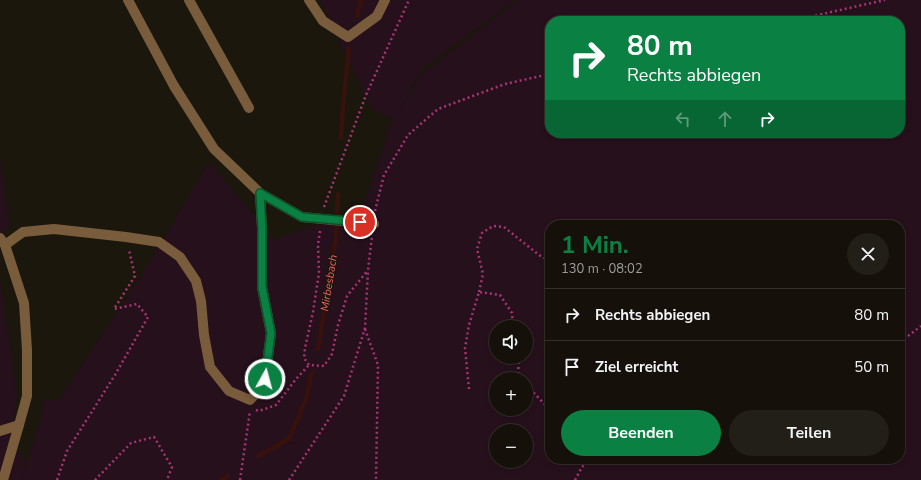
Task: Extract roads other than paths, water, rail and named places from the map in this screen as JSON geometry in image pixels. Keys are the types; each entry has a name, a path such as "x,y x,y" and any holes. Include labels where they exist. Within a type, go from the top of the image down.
{"lane":[{"path":"128,0 174,86 214,149 260,193 302,217 374,224"},
{"path":"189,0 249,108"},
{"path":"310,0 323,21 348,37 377,16 385,0"},
{"path":"3,480 27,396 24,303 3,242 23,232 54,229 159,242 180,257 196,281 201,301 204,335 210,366 229,390 250,400 259,390 265,379 271,333 262,287 262,228 260,193"},
{"path":"0,431 19,425"}],"waterway":[{"name":"Mirbesbach","path":"357,16 361,0"},
{"name":"Mirbesbach","path":"341,138 349,48"},
{"name":"Mirbesbach","path":"318,349 336,236 338,194"},
{"name":"Mirbesbach","path":"258,456 289,439 306,399 312,372"},
{"name":"Mirbesbach","path":"221,480 228,476"}]}
